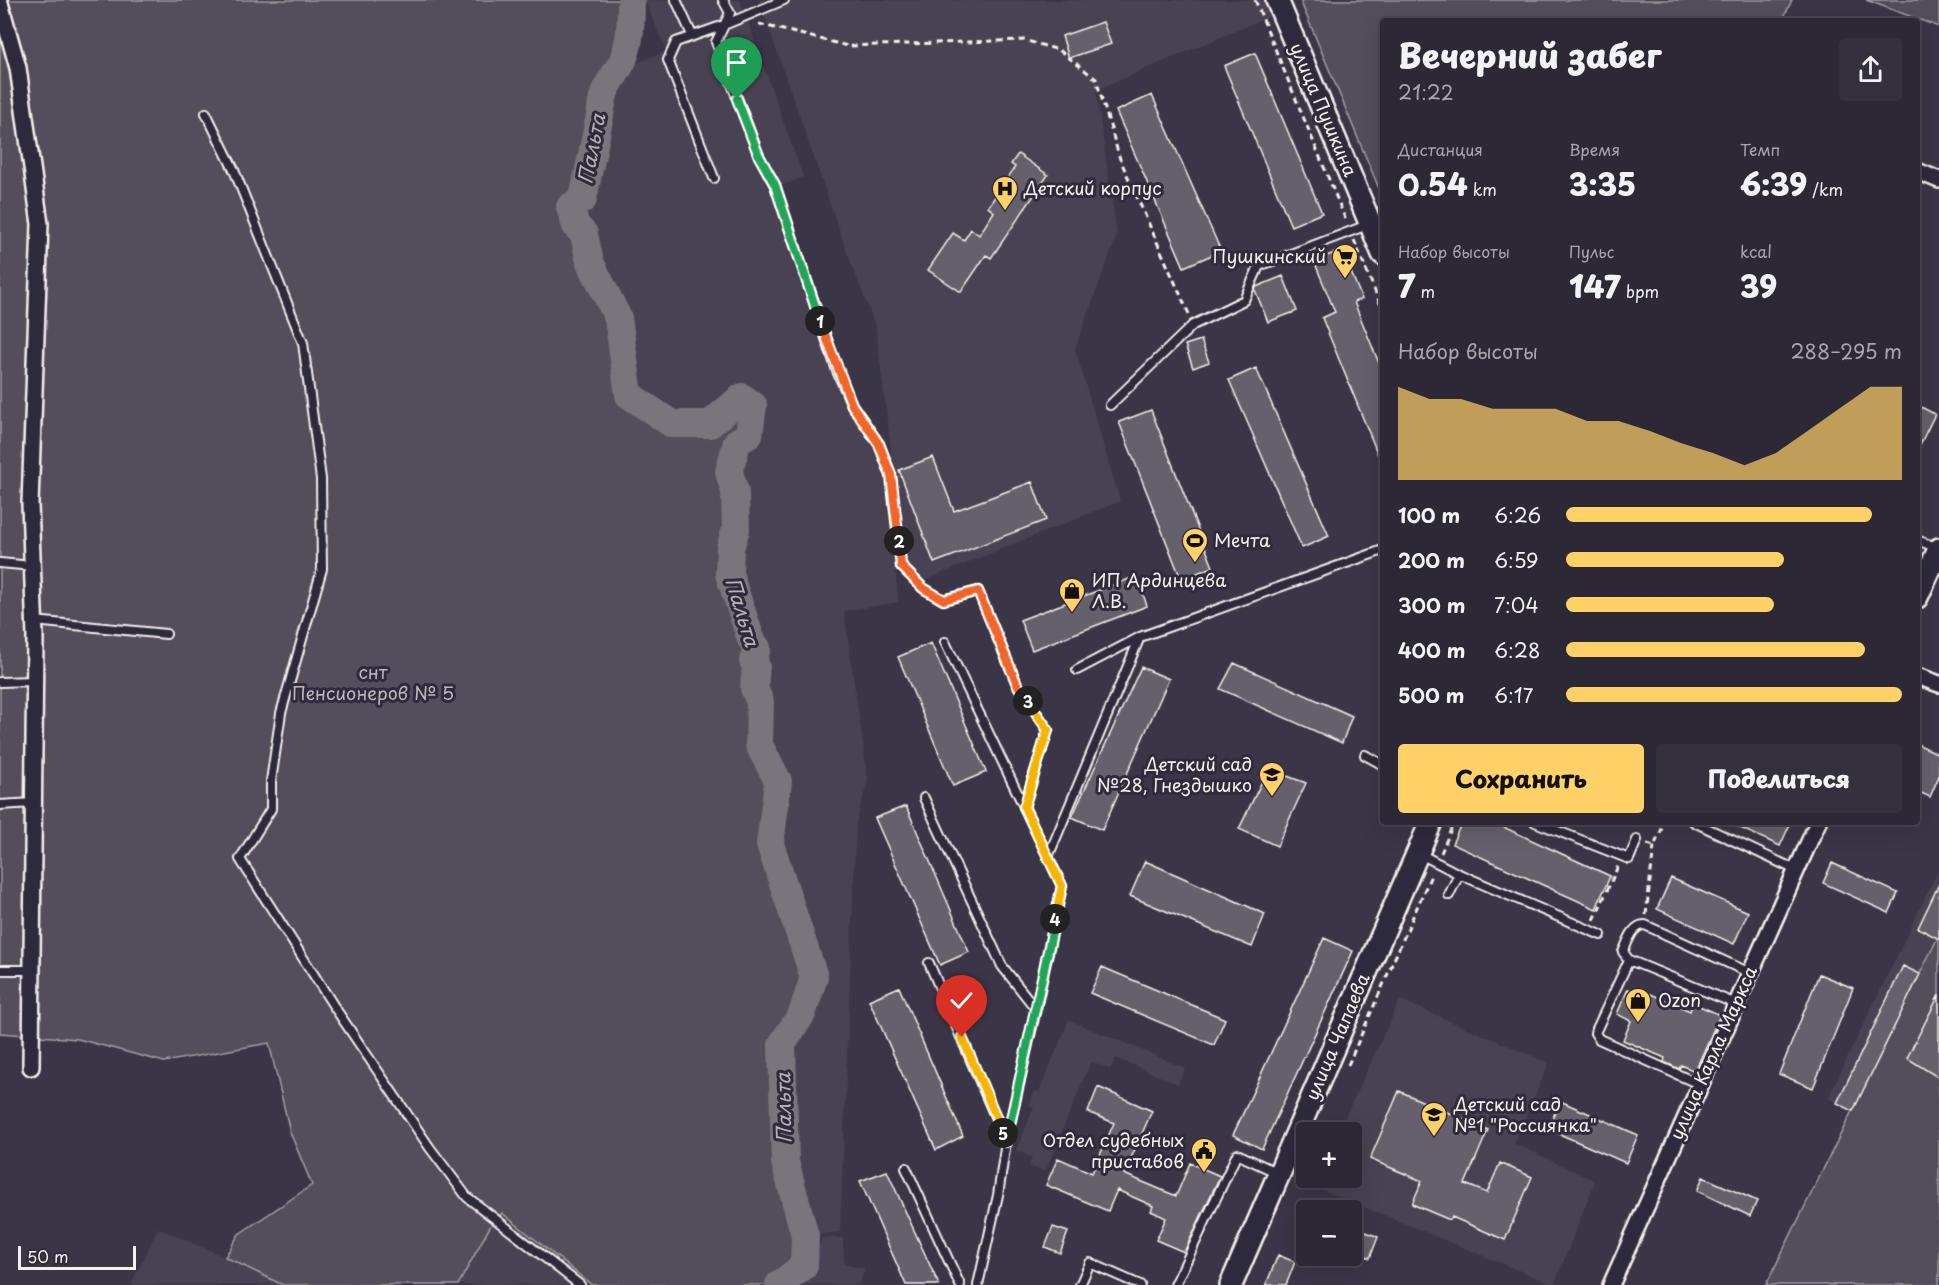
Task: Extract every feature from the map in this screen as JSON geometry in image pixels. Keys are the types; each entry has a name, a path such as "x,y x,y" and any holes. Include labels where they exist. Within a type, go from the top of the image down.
{"street":[{"name":"улица Пушкина","path":"1277,0 1380,246"},
{"path":"0,3 18,68 40,225 30,504 34,621 31,1067"},
{"path":"1920,172 1939,180"},
{"path":"1920,590 1939,549"},
{"path":"1920,677 1939,684"},
{"name":"улица Чапаева","path":"1231,1285 1279,1174 1427,858 1431,825"},
{"name":"улица Карла Маркса","path":"1611,1285 1817,825"}],"lane":[{"path":"676,0 692,35"},
{"path":"723,0 730,13 716,42 759,156 775,185 837,371 852,405 879,444 891,475 901,566 923,588 944,600 978,591 1017,684 1048,730 1024,807"},
{"path":"714,178 668,60 676,42 784,0"},
{"path":"206,113 234,170 303,343 321,480 322,569 281,713 271,780 271,809 240,859 333,1005 430,1148 467,1197 580,1285"},
{"path":"1110,405 1193,325 1244,300 1259,266 1371,224"},
{"path":"1920,541 1939,549"},
{"path":"1077,670 1140,637 1380,551"},
{"path":"0,563 32,566"},
{"path":"34,621 166,634"},
{"path":"1048,857 1140,637"},
{"path":"945,642 1062,886 1006,1142 998,1196 978,1285"},
{"path":"0,682 34,681"},
{"path":"1365,755 1380,763"},
{"path":"924,798 1002,966 1036,1009"},
{"path":"0,805 33,804"},
{"path":"1543,825 1629,859 1637,840"},
{"path":"1700,825 1796,870"},
{"path":"1427,858 1601,935"},
{"path":"1449,895 1459,874"},
{"path":"1736,1004 1629,960 1623,952 1634,929 1639,925 1645,925 1750,973"},
{"path":"1629,960 1595,1037 1701,1085"},
{"path":"929,963 1006,1142"},
{"path":"0,970 32,970"},
{"path":"1175,1285 1237,1154 1279,1174"},
{"path":"906,1168 960,1285"},
{"path":"1080,1285 1090,1263 1140,1285"}],"path":[{"path":"1255,0 1380,304"},
{"path":"739,19 848,46 1024,40 1059,50 1096,79 1120,159 1180,290 1193,325"},
{"path":"1347,1068 1427,858 1453,825"},
{"path":"1645,925 1654,846 1664,825"},
{"path":"1637,840 1654,846"},
{"path":"1589,930 1622,856"}],"shaded area":[{"path":"644,0 740,0 803,177 779,187 832,349 853,402 885,443 898,602 844,611 868,780 856,822 840,1232 805,1236 785,1162 782,1044 802,1014 814,977 770,844 777,781 759,745 760,702 754,688 756,666 753,661 757,648 751,639 729,574 730,548 736,529 735,492 729,472 737,442 742,397 710,424 672,424 629,395 618,318 590,262 584,234 576,226 570,207 583,199 602,96 616,71 667,51"},
{"path":"759,0 1266,0 1273,15 1096,90 1117,235 1075,349 1120,501 908,587 876,328 844,244"},
{"path":"1939,869 1939,935 1853,1111 1828,1098"},
{"name":"Детский сад №1 \"Россиянка\"","path":"1400,1000 1549,1063 1514,1143 1595,1181 1554,1285 1362,1206 1362,1200 1347,1200 1318,1188 1362,1188 1362,1122 1343,1122"},
{"path":"1069,1020 1185,1068 1178,1084 1116,1058 1110,1069 1091,1062 1045,1172 1029,1166 1032,1157 1016,1150 1034,1108 1029,1105 1035,1091 1039,1092"},
{"path":"502,1213 592,1285 458,1285 492,1223"},
{"path":"158,1228 225,1257 283,1285 131,1285"},
{"path":"822,1238 843,1238 844,1264 865,1269 859,1285 803,1285"}],"green space":[{"name":"снт Пенсионеров № 5","path":"0,0 631,0 630,30 626,53 602,102 583,199 571,207 576,226 584,234 590,262 618,318 629,395 672,424 710,424 742,397 753,405 749,435 737,442 729,472 735,492 736,529 730,548 729,574 751,639 757,648 753,661 756,666 754,689 760,702 759,745 778,781 770,844 814,977 802,1014 782,1044 785,1162 805,1236 804,1266 779,1285 592,1285 502,1213 492,1223 458,1285 283,1285 225,1257 239,1234 312,1185 290,1132 269,1043 164,1062 78,1039 0,1033"},
{"path":"1300,0 1792,0 1783,18 1380,18 1380,191"},
{"path":"1866,0 1939,0 1939,27 1920,18"},
{"path":"1939,935 1939,1285 1766,1285"}],"building":[{"path":"1103,22 1111,44 1069,58 1062,36"},
{"path":"1255,53 1322,213 1291,226 1224,66"},
{"path":"1152,95 1221,251 1184,267 1116,111"},
{"path":"1018,154 1048,175 991,258 986,255 961,292 928,270 953,233 964,240 971,229 979,235 994,212 988,207 1015,167 1011,164"},
{"path":"1342,250 1362,299 1354,302 1380,366 1380,460 1322,318 1335,312 1314,261"},
{"path":"1283,276 1297,311 1268,322 1255,290 1256,287"},
{"path":"1201,340 1209,362 1193,368 1185,345"},
{"path":"1256,368 1329,536 1302,548 1229,380"},
{"path":"1920,406 1935,414 1920,445"},
{"path":"1151,410 1213,567 1181,579 1119,422"},
{"path":"933,457 954,511 1032,482 1046,520 934,563 899,470"},
{"path":"1137,576 1147,606 1032,650 1020,620"},
{"path":"931,643 986,772 953,786 898,657"},
{"path":"1234,663 1352,716 1342,743 1220,689"},
{"path":"1141,667 1169,679 1102,830 1072,817"},
{"path":"1920,745 1939,754 1939,776 1930,797 1920,792"},
{"path":"1268,769 1306,783 1277,846 1239,829"},
{"path":"906,806 969,952 940,965 875,818"},
{"path":"1461,825 1501,825 1610,876 1596,909 1452,844"},
{"path":"1734,825 1790,825 1780,846"},
{"path":"1145,861 1265,914 1252,947 1130,896"},
{"path":"1832,863 1898,893 1889,913 1823,883"},
{"path":"1671,878 1748,912 1734,944 1657,909"},
{"path":"1939,884 1939,939 1918,928"},
{"path":"1324,938 1353,951 1262,1149 1233,1135"},
{"path":"1903,966 1920,974 1853,1111 1837,1103"},
{"path":"1102,967 1225,1019 1214,1045 1090,993"},
{"path":"1819,974 1853,988 1813,1088 1779,1074"},
{"path":"899,987 963,1136 936,1150 869,1000"},
{"path":"1628,989 1642,995 1644,991 1690,1011 1693,1003 1720,1015 1695,1071 1681,1065 1679,1069 1664,1062 1665,1058 1623,1040 1631,1021 1617,1014"},
{"path":"1939,995 1939,1078 1907,1058"},
{"path":"1098,1087 1152,1111 1124,1174 1176,1196 1190,1163 1220,1176 1184,1252 1156,1240 1166,1218 1151,1211 1153,1206 1117,1190 1108,1211 1046,1185 1058,1158 1092,1173 1114,1123 1088,1112"},
{"path":"1399,1091 1488,1130 1465,1184 1487,1193 1500,1163 1532,1177 1505,1240 1452,1217 1450,1220 1412,1204 1422,1181 1370,1159"},
{"path":"1560,1101 1638,1135 1626,1163 1548,1129"},
{"path":"887,1171 939,1285 906,1285 860,1181"},
{"path":"1703,1177 1757,1201 1750,1216 1697,1191"},
{"path":"1053,1227 1068,1232 1060,1253 1045,1247"},
{"path":"1362,1230 1378,1237 1370,1258 1362,1254"},
{"path":"1278,1255 1295,1262 1286,1285 1266,1285"}],"waterway":[{"name":"Пальта","path":"631,0 628,45 623,60 604,96 583,199 570,207 576,226 584,234 590,262 618,318 629,395 672,424 710,424 742,397 753,405 749,435 737,442 729,472 735,492 736,529 730,548 729,574 751,639 757,648 753,661 756,666 754,688 760,702 759,745 778,781 770,844 814,977 802,1014 782,1044 785,1162 805,1236 804,1266 779,1285"}],"place":[{"name":"Детский корпус","path":"1005,212"},
{"name":"Пушкинский","path":"1345,280"},
{"name":"Мечта","path":"1195,564"},
{"name":"ИП Ардинцева Л.В.","path":"1072,614"},
{"name":"Детский сад №28, Гнездышко","path":"1272,798"},
{"name":"Ozon","path":"1638,1024"},
{"name":"Детский сад №1 \"Россиянка\"","path":"1434,1138"},
{"name":"Отдел судебных приставов","path":"1204,1174"}],"route":[{"path":"737,99 761,162 768,170 775,185 837,371 852,405 879,444 891,475 901,566 923,588 944,600 978,591 1017,684 1048,730 1024,807 1062,886 1006,1142 962,1037"}]}
